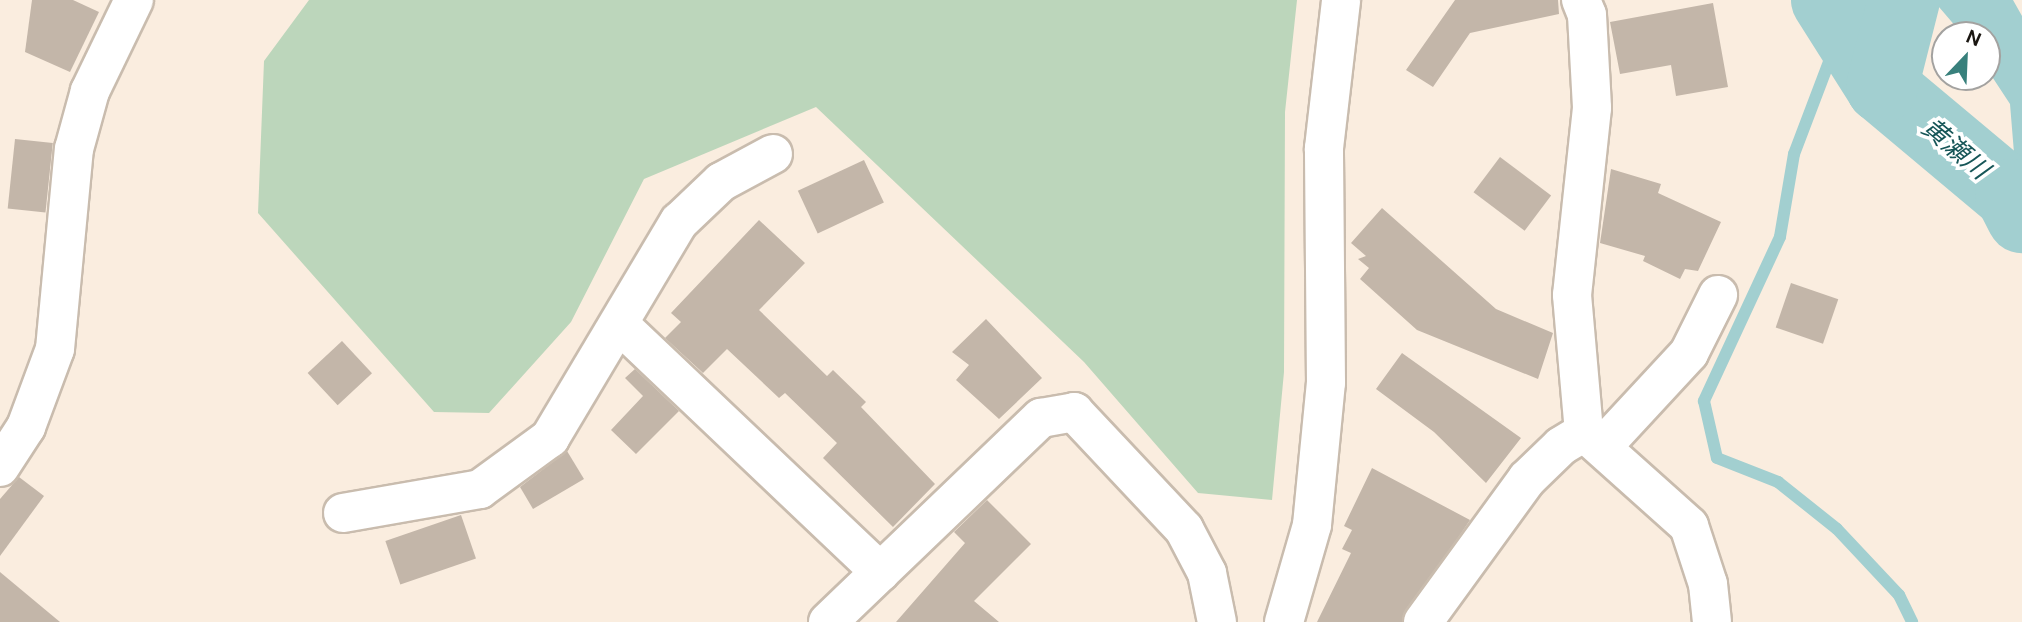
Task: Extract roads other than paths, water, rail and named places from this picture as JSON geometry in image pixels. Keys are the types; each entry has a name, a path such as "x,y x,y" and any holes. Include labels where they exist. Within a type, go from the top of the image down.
{"street":[{"path":"0,467 26,427 55,349 74,149 90,91 134,0"},
{"path":"1284,622 1312,525 1326,383 1324,148 1341,0"},
{"path":"1581,0 1587,15 1592,108 1573,295 1593,440 1689,526 1708,584 1712,622"},
{"path":"343,513 480,489 550,438 620,326 678,222 720,181 773,154"},
{"path":"1423,622 1527,479 1561,446 1593,440 1689,353 1718,295"},
{"path":"620,326 880,572"},
{"path":"828,622 1041,418 1074,412 1184,529 1208,573 1217,622"}],"water":[{"path":"1933,0 2013,0 2022,16 2022,251 2010,104 2001,90 2001,21 1951,21"}],"waterway":[{"name":"黄瀬川","path":"1827,0 1882,87 2011,195 2022,217"},
{"name":"黄瀬川","path":"1882,87 1904,0"},
{"path":"1843,25 1794,154 1780,237 1704,401 1717,458 1778,482 1837,529 1899,595 1912,622"}]}
